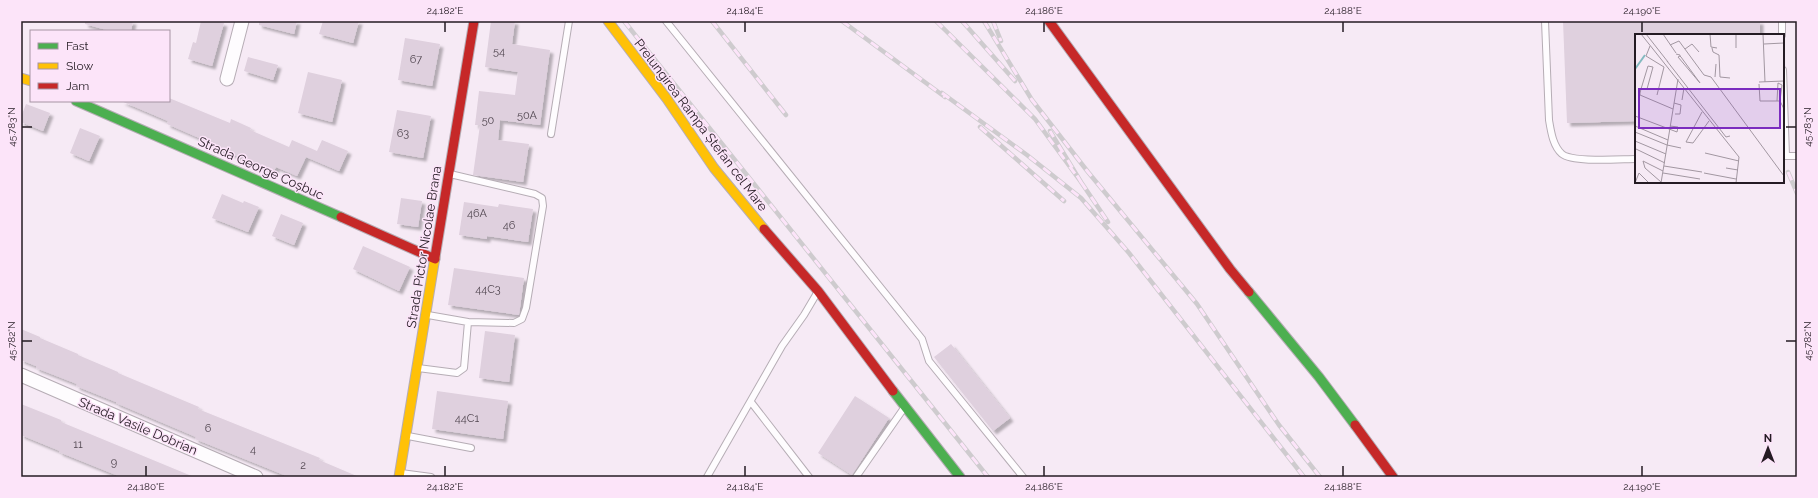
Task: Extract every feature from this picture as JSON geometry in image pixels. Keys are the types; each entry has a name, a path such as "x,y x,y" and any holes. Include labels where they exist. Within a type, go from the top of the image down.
{"street":[{"path":"227,79 242,21"},
{"name":"Strada Pictor Nicolae Brana","path":"399,475 436,259 474,21"},
{"name":"Prelungirea Rampa Ștefan cel Mare","path":"608,21 667,98 714,168 818,291 905,407 960,477"},
{"path":"1049,21 1230,269 1319,377 1394,477"},
{"name":"Strada George Coșbuc","path":"78,102 436,259"},
{"name":"Strada Vasile Dobrian","path":"21,375 256,477"}],"lane":[{"path":"551,134 569,21"},
{"path":"666,21 922,339 929,361 1024,477"},
{"path":"1546,21 1549,120 1551,134 1556,147 1563,155 1576,158 1635,159"},
{"path":"1782,21 1782,34"},
{"path":"1784,156 1797,156"},
{"path":"426,315 468,322 514,323 522,319 526,308 543,206 542,198 535,194 450,174"},
{"path":"707,477 782,346 804,315 818,291"},
{"path":"417,368 456,373 461,372 464,368 468,322"},
{"path":"751,402 809,477"},
{"path":"856,477 905,407"},
{"path":"406,435 471,448"},
{"path":"399,475 431,477"}],"building":[{"path":"85,21 133,21 131,30 106,30 85,24"},
{"path":"201,21 224,23 212,66 188,59 193,42 196,43"},
{"path":"259,21 297,21 294,34 259,25"},
{"path":"323,21 359,21 353,43 319,34"},
{"path":"491,21 515,21 512,44 550,50 540,125 500,120 498,140 529,144 523,182 473,175 480,125 475,125 479,91 515,95 518,72 485,67"},
{"path":"1563,21 1760,21 1760,34 1635,34 1635,121 1567,123"},
{"path":"405,38 440,44 432,86 398,80"},
{"path":"248,57 278,65 273,80 244,71"},
{"path":"308,72 342,80 332,122 298,113"},
{"path":"170,98 230,123 231,119 251,128 250,130 289,147 292,140 317,151 322,140 348,151 339,171 306,157 297,176 276,167 274,171 219,149 220,147 167,124 168,121 123,102 170,102"},
{"path":"26,104 50,113 43,131 21,122 21,117"},
{"path":"397,110 431,116 423,158 389,152"},
{"path":"80,128 100,136 89,161 70,153"},
{"path":"222,194 243,203 244,201 259,207 248,232 212,218"},
{"path":"401,198 422,201 418,227 397,224"},
{"path":"464,202 498,207 499,204 533,209 528,242 487,236 487,239 459,235"},
{"path":"281,214 303,223 294,245 272,236"},
{"path":"363,246 410,267 399,291 353,269"},
{"path":"454,268 524,278 519,315 448,305"},
{"path":"21,329 118,373 199,407 198,409 320,458 319,460 359,477 289,477 195,439 196,437 76,386 77,384 36,368 36,366 21,360"},
{"path":"485,331 515,335 509,382 479,378"},
{"path":"951,344 1010,418 993,431 934,357"},
{"path":"437,391 508,401 503,439 432,429"},
{"path":"855,396 889,418 852,475 818,453"},
{"path":"21,404 194,477 121,477 59,452 60,451 21,435"}],"railway":[{"path":"624,21 988,477"},
{"path":"712,21 786,115"},
{"path":"842,21 945,97"},
{"path":"936,21 1035,119 1081,182 1050,131"},
{"path":"962,21 1015,81"},
{"path":"984,21 1032,100 1088,172 1197,304 1279,425 1320,477"},
{"path":"993,21 1001,41"},
{"path":"942,93 1027,155 1081,198 1129,253 1304,477"},
{"path":"980,127 1064,201"},
{"path":"1788,172 1797,193"},
{"path":"1081,182 1108,222"}],"traffic: fast":[{"path":"78,102 341,217"},
{"path":"1249,292 1319,377 1355,425"},
{"path":"893,391 960,477"}],"traffic: slow":[{"path":"608,21 667,99 714,168 764,229"},
{"path":"21,78 30,81"},
{"path":"399,477 435,257"}],"traffic: jam":[{"path":"435,257 474,21"},
{"path":"1049,21 1230,269 1249,292"},
{"path":"341,217 435,259"},
{"path":"764,229 818,291 893,391"},
{"path":"1355,425 1393,477"}]}
